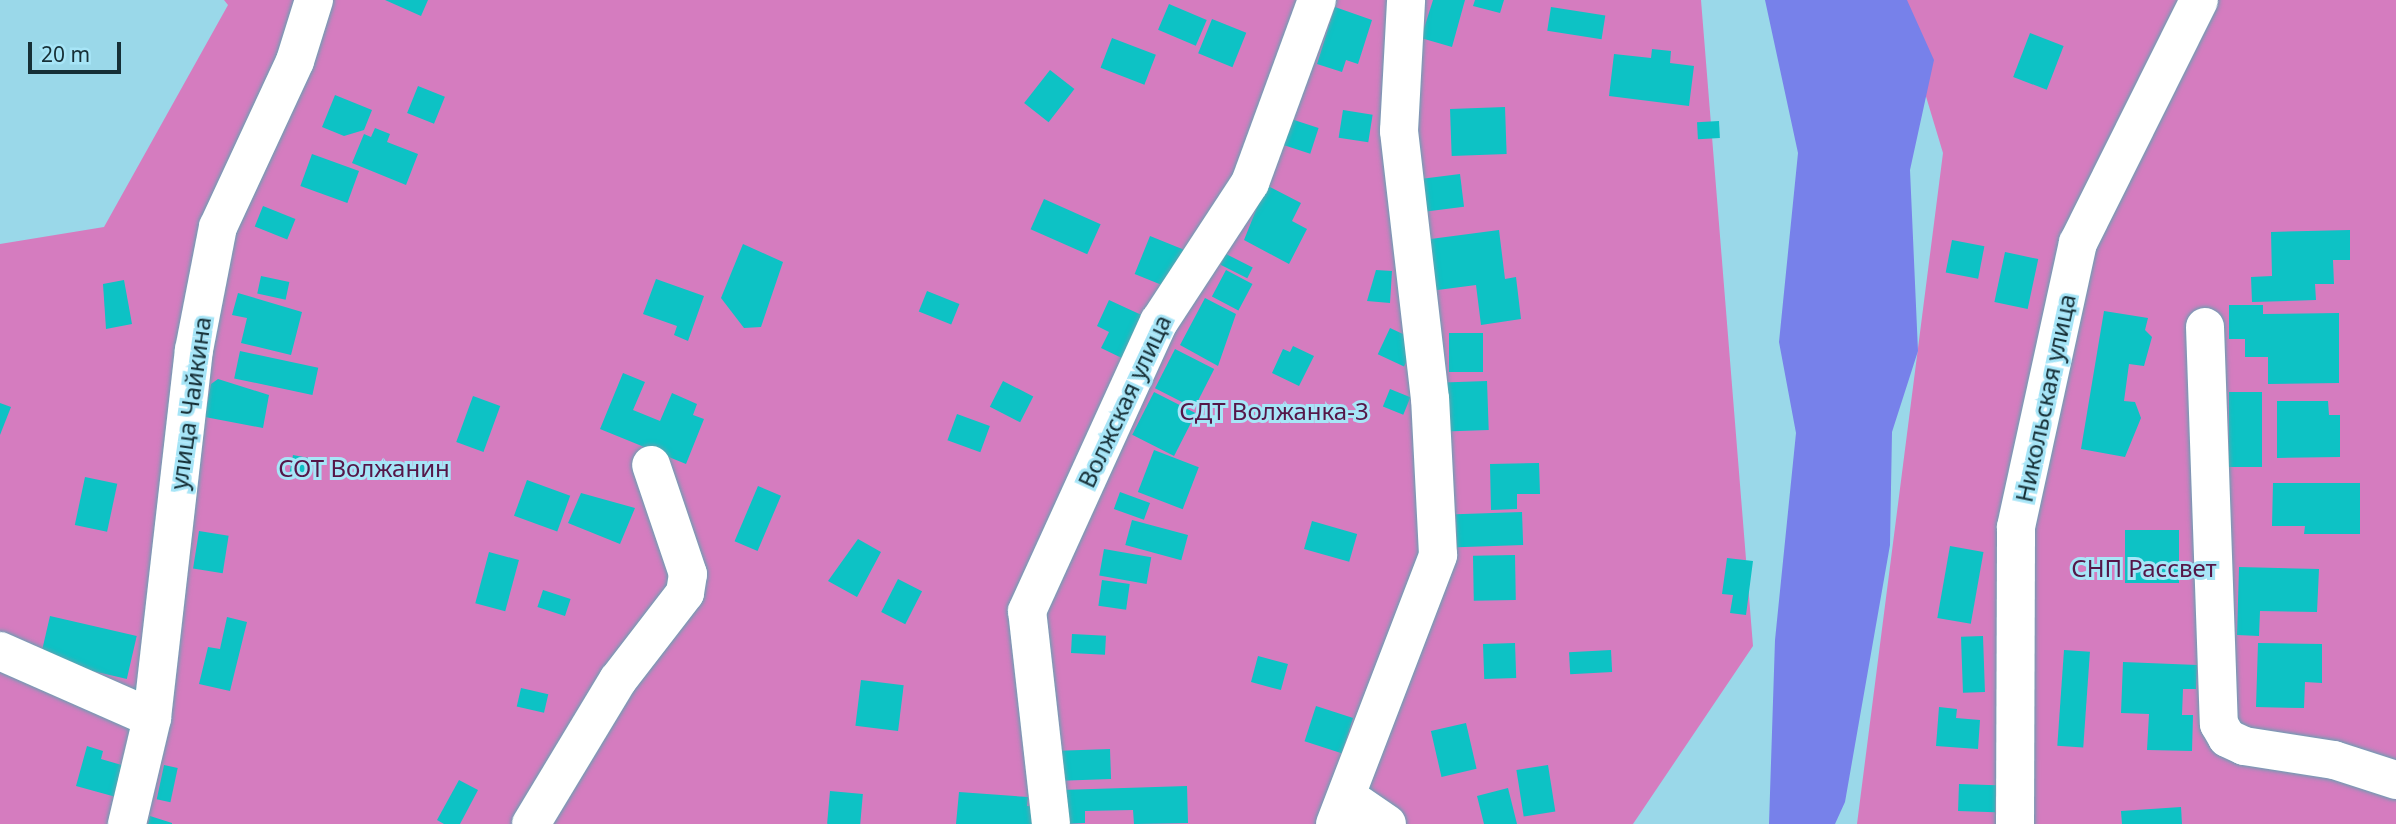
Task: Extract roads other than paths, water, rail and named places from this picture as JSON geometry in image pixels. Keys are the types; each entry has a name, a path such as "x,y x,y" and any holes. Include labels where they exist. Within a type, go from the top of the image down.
{"street":[{"name":"улица Чайкина","path":"127,824 152,718 194,350 218,227 295,61 314,0"},
{"name":"Волжская улица","path":"1051,824 1027,611 1158,322 1250,183 1317,0"},
{"path":"1387,824 1342,811 1377,703 1438,555 1430,399 1399,131 1406,0"},
{"name":"Никольская улица","path":"2015,824 2016,527 2078,243 2199,0"},
{"path":"2205,327 2219,724 2227,738 2244,746 2334,760 2396,780"},
{"path":"531,824 618,680 685,593 688,574 651,465"},
{"path":"0,651 152,718"}],"water":[{"path":"1765,0 1907,0 1934,60 1910,170 1918,351 1892,432 1890,545 1845,802 1835,824 1769,824 1775,640 1796,433 1779,342 1798,153"}],"park label":[{"name":"СДТ Волжанка-3","path":"1274,411"},
{"name":"СОТ Волжанин","path":"364,468"},
{"name":"СНП Рассвет","path":"2144,568"}]}
